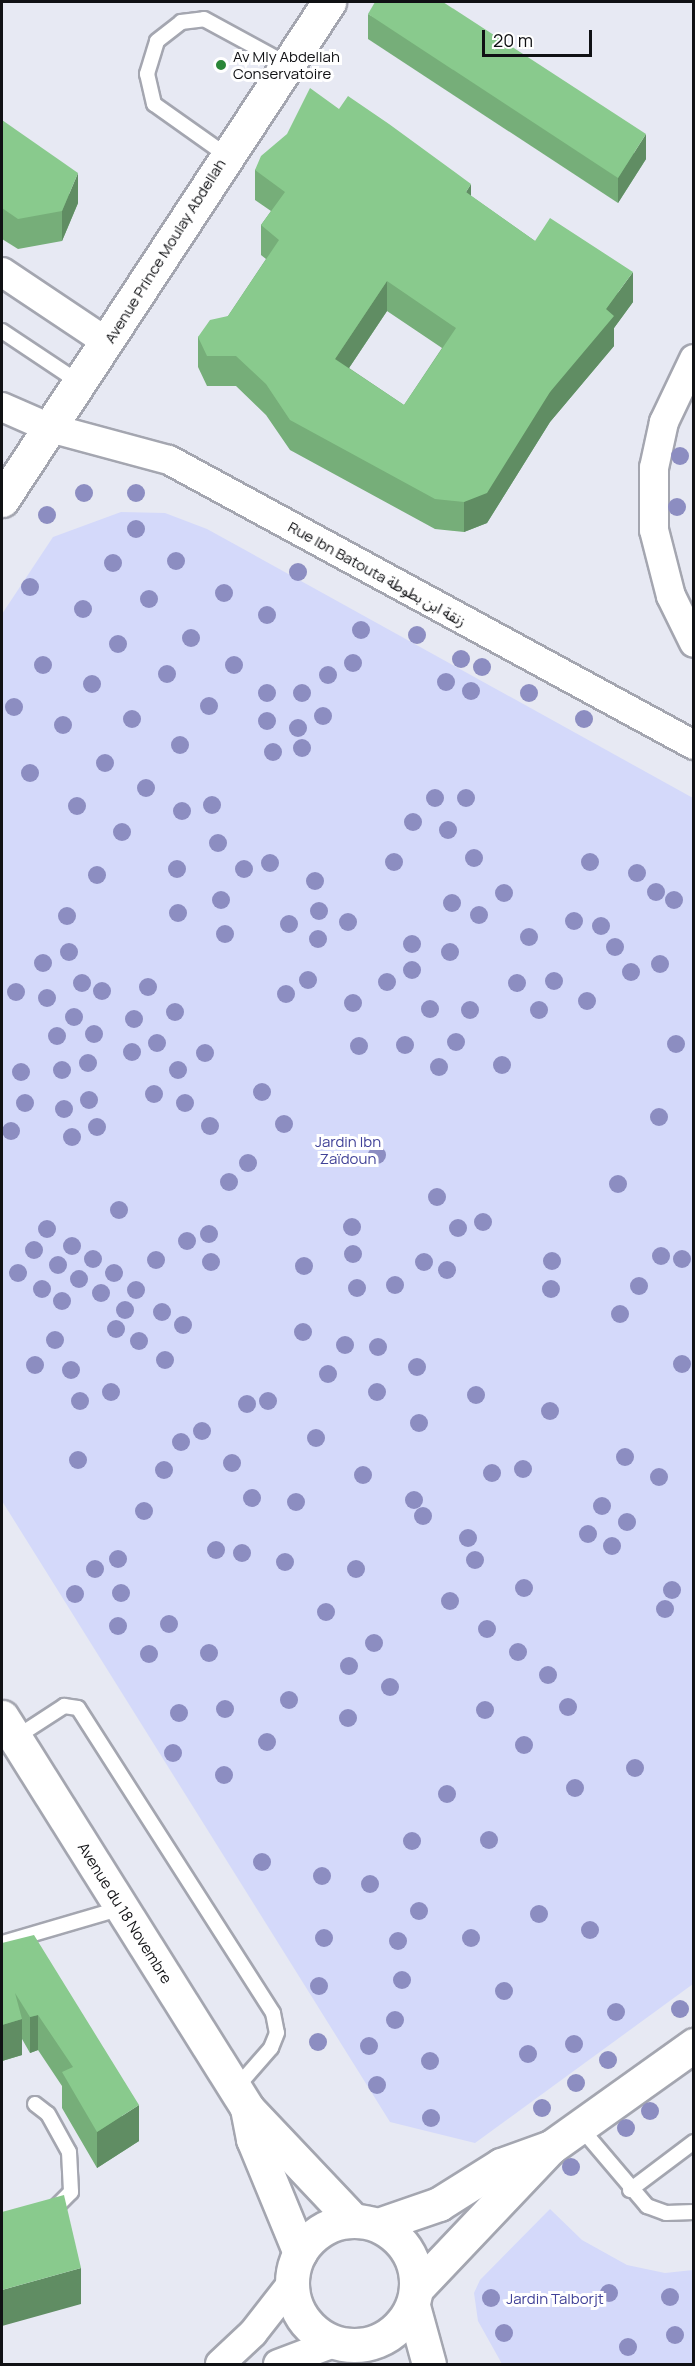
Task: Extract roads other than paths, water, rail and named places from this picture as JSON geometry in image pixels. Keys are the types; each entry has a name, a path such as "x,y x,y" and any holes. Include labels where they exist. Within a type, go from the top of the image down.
{"street":[{"name":"Avenue Prince Moulay Abdellah","path":"2,500 108,343 226,155 329,2"},
{"path":"2,272 108,343"},
{"path":"693,358 664,422 654,468 654,530 671,596 693,643"},
{"name":"Rue Ibn Batouta زنقة ابن بطوطة","path":"2,407 50,428 169,460 693,745"},
{"name":"Avenue du 18 Novembre","path":"8,1728 241,2099 366,2222"},
{"path":"278,2364 349,2351 374,2343 398,2329 415,2296 551,2147 693,2045"},
{"name":"Avenue du 18 Novembre","path":"241,2099 296,2268"},
{"path":"220,2364 260,2325 296,2268 332,2224 366,2222 439,2204 501,2165 551,2147"},
{"path":"366,2222 408,2250 429,2364"},
{"path":"296,2268 296,2309 311,2330 349,2351"}],"lane":[{"path":"226,155 154,104 147,74 156,41 181,22 204,19 287,64"},
{"path":"2,331 80,382"},
{"path":"8,1728 64,1706 78,1708 273,2013 277,2033 241,2099"},
{"path":"2,1943 122,1908"},
{"path":"35,2104 48,2114 69,2152 71,2193 43,2219"},
{"path":"580,2127 630,2190 666,2213 693,2212"},
{"path":"630,2190 693,2142"}],"place":[{"name":"Av Mly Abdellah Conservatoire","path":"221,65"}],"park label":[{"name":"Jardin Ibn Zaïdoun","path":"348,1150"},
{"name":"Jardin Talborjt","path":"555,2299"}]}
